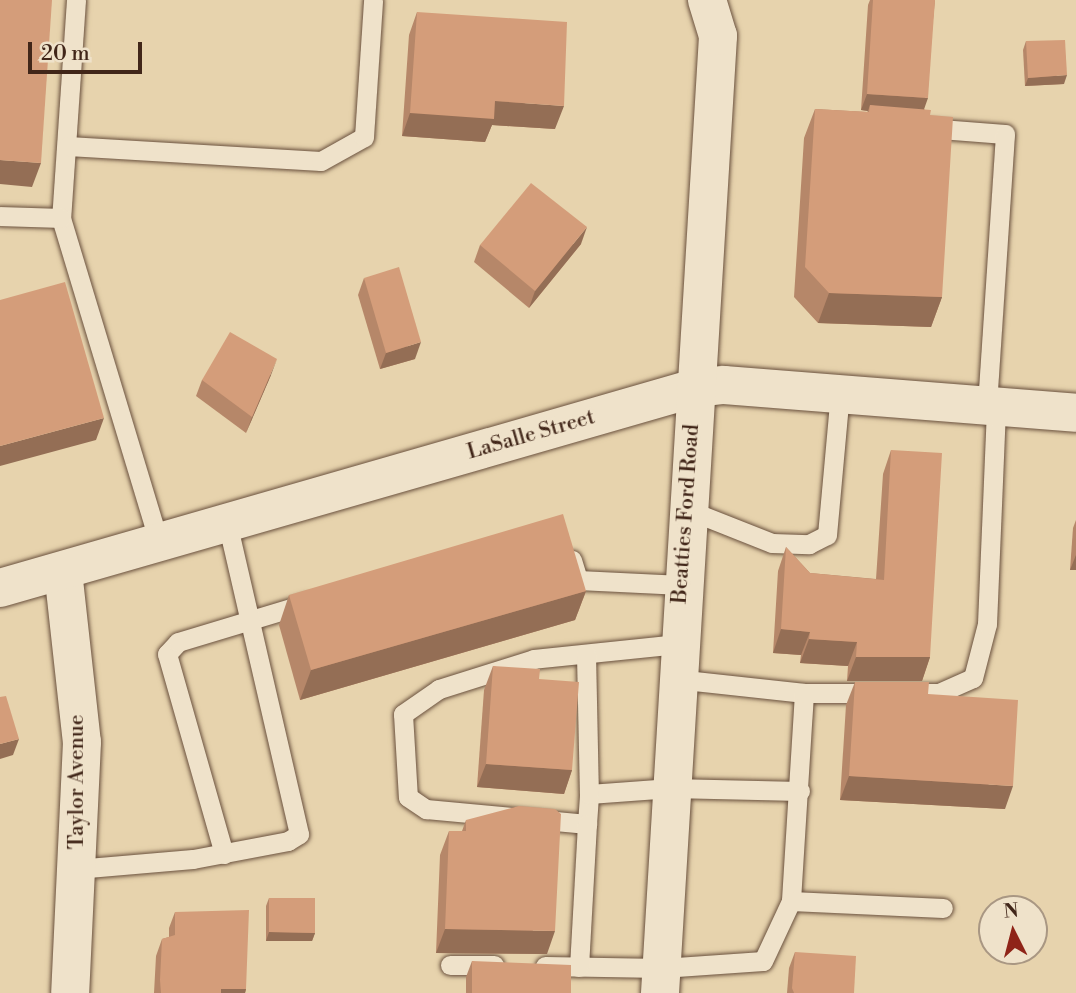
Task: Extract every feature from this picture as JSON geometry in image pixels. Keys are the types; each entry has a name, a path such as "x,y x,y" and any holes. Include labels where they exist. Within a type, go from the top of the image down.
{"street":[{"name":"Beatties Ford Road","path":"661,980 677,662 695,388 712,18 735,0"},
{"name":"LaSalle Street","path":"0,588 695,388 724,385 992,404 1076,413"},
{"name":"Taylor Avenue","path":"63,571 82,741 70,993"}],"lane":[{"path":"76,0 61,218 159,543"},
{"path":"68,146 321,161 364,137 373,0"},
{"path":"587,824 426,809 408,797 403,714 439,690 477,674 534,659 586,654 677,662 804,693 939,693 973,678 987,624 992,404 1005,134 909,126"},
{"path":"0,216 61,218"},
{"path":"686,509 772,542 809,544 827,535 840,393"},
{"path":"76,869 223,854 288,841 299,834 227,523"},
{"path":"566,541 578,580 682,585"},
{"path":"223,854 167,654 178,642 328,597"},
{"path":"579,967 589,794 586,654"},
{"path":"450,965 579,967 661,980 763,961 791,901 800,791 804,693"},
{"path":"589,794 671,788 800,791"},
{"path":"791,901 943,908"}],"building":[{"path":"0,0 52,0 41,163 0,160"},
{"path":"873,0 935,0 928,98 867,94"},
{"path":"417,12 567,22 564,106 495,101 494,119 410,113"},
{"path":"1065,40 1067,75 1028,78 1026,41"},
{"path":"870,105 931,110 930,115 953,117 942,297 829,293 805,267 815,109 869,112"},
{"path":"531,183 587,227 535,291 480,245"},
{"path":"399,267 421,342 386,353 364,278"},
{"path":"65,282 104,418 0,446 0,300"},
{"path":"230,332 277,359 252,417 202,380"},
{"path":"891,450 942,453 930,657 856,657 857,642 809,639 810,632 781,629 786,547 810,573 884,580"},
{"path":"563,514 586,591 311,670 289,595"},
{"path":"493,666 540,669 539,679 579,682 572,770 486,764"},
{"path":"855,682 929,682 928,694 1018,700 1013,786 849,776"},
{"path":"6,696 19,739 0,744 0,697"},
{"path":"519,806 555,809 561,814 555,931 445,929 449,831 466,831 466,820"},
{"path":"269,898 315,898 315,933 269,932"},
{"path":"249,910 246,989 221,989 221,993 161,993 162,939 175,935 175,912"},
{"path":"795,952 856,956 854,993 794,993 792,988"},
{"path":"472,961 571,965 571,993 472,993"}]}
